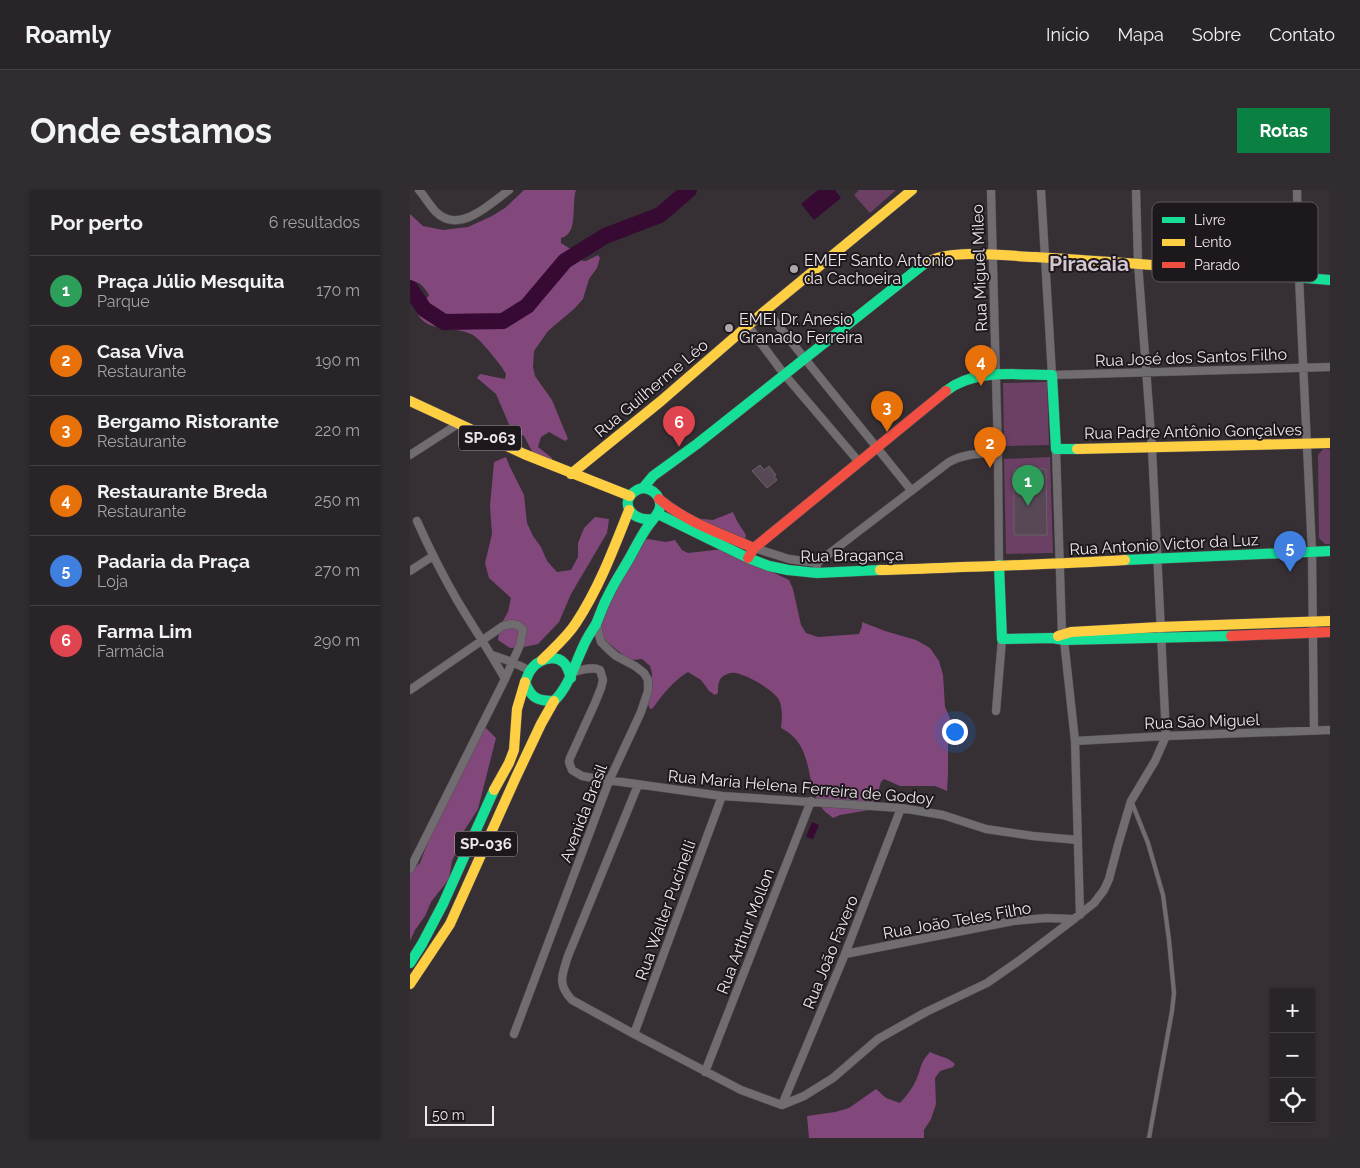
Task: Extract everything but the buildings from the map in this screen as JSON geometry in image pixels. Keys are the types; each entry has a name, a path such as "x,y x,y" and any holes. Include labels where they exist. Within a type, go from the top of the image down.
{"street":[{"path":"419,190 436,212 451,221 463,220 473,216 509,190"},
{"name":"Rua Guilherme Léo","path":"571,474 661,401 766,310 912,190"},
{"name":"Rua Miguel Mileo","path":"991,190 994,255 999,565"},
{"path":"1041,190 1056,449 1060,564 1059,637 1075,741 1078,840 1077,917"},
{"path":"638,785 568,956 562,974 562,987 572,1000 634,1034 741,1090 782,1105 804,1096 833,1078 878,1039 926,1012 987,983 1094,903 1104,890 1109,879 1132,801 1155,761 1166,736 1152,448 1138,263 1136,190"},
{"path":"571,474 630,496 643,488 653,476 697,444 924,264 938,257 948,255 994,255 1152,264"},
{"path":"1299,282 1312,552 1314,730"},
{"path":"766,310 911,490"},
{"path":"748,326 784,374 859,462"},
{"name":"Rua José dos Santos Filho","path":"1052,375 1330,367"},
{"path":"748,558 754,548 955,384 970,377 1052,375"},
{"name":"SP-063","path":"410,401 571,474"},
{"path":"410,455 458,424"},
{"name":"Rua Padre Antônio Gonçalves","path":"1056,449 1330,443"},
{"path":"817,568 911,490 949,462 959,456 968,454 998,453"},
{"path":"643,488 650,489 660,499"},
{"name":"SP-036","path":"410,963 441,911 490,799 508,766 514,749 516,719 525,682 531,671 565,637 576,623 590,599 614,548 629,510 630,496"},
{"name":"Rua Bragança","path":"660,499 672,510 686,518 754,548 817,568"},
{"name":"SP-036","path":"410,984 450,924 541,724 554,700 567,687 581,651 603,606 655,516 660,506 660,499"},
{"path":"629,510 632,516 638,520 645,521 655,516"},
{"name":"Rua Bragança","path":"655,516 679,525 748,558 769,566 788,570 999,565"},
{"path":"417,521 433,556 458,601 505,679"},
{"name":"Rua Antonio Victor da Luz","path":"999,565 1330,552"},
{"path":"410,572 433,556"},
{"path":"996,711 1002,639 999,565"},
{"name":"Avenida Brasil","path":"514,1034 609,781 646,700 648,691 648,680 644,673 616,656 601,642 597,620"},
{"path":"1002,639 1314,627 1330,621"},
{"path":"410,690 507,624 520,626 523,635 505,679 410,869"},
{"path":"1314,627 1330,632"},
{"path":"492,655 531,671"},
{"path":"540,662 549,658 561,660 572,675"},
{"name":"Rua Maria Helena Ferreira de Godoy","path":"572,675 592,668 600,670 603,680 595,703 570,758 570,768 582,776 722,796 901,808 943,814 986,829 1078,840"},
{"path":"525,682 529,693 534,698 554,700"},
{"name":"Rua São Miguel","path":"1075,741 1330,730"},
{"name":"Rua Walter Pucinelli","path":"634,1034 722,796"},
{"name":"Rua Arthur Mollon","path":"705,1072 811,801"},
{"name":"Rua João Favero","path":"782,1105 845,954 901,808"},
{"name":"Rua João Teles Filho","path":"845,954 1013,921 1077,917"}],"lane":[{"path":"1132,801 1148,843 1163,894 1174,993 1149,1138"}],"shaded area":[{"path":"524,190 576,190 572,225 567,235 561,238 561,243 572,250 583,261 598,255 600,258 597,268 589,279 583,299 548,331 534,351 533,367 535,376 552,400 568,439 565,441 549,432 541,437 538,447 552,458 552,462 535,457 524,436 511,429 496,394 477,378 480,374 505,379 506,374 496,359 473,335 437,327 422,320 413,301 416,297 427,298 429,295 421,285 410,281 410,214 423,226 443,230 468,227 505,208"},
{"path":"818,190 835,190 841,198 814,220 801,204"},
{"path":"859,190 896,190 870,213 854,195"},
{"path":"1047,382 1049,445 1004,446 1003,383"},
{"path":"1323,449 1330,449 1330,544 1325,544 1319,538 1318,455"},
{"path":"506,457 524,495 527,523 547,561 557,572 571,570 578,557 578,543 584,528 595,517 609,519 607,533 571,594 559,622 538,644 510,648 498,640 500,626 508,612 511,598 489,578 485,563 492,534 490,506 494,462"},
{"path":"1050,457 1053,553 1006,554 1004,459"},
{"path":"733,512 746,535 742,554 743,558 789,580 793,589 801,625 806,633 818,637 859,634 862,622 916,640 930,648 939,661 943,675 945,707 950,718 947,791 935,786 900,786 884,779 869,810 833,818 823,809 816,798 808,765 800,744 792,735 781,728 782,710 779,700 766,688 741,674 726,674 720,680 718,693 715,695 709,691 701,680 688,672 673,684 653,708 650,709 648,704 652,673 650,666 642,659 628,659 602,638 599,623 636,542 648,539 666,542 675,540 682,550 688,553 723,549 725,545 719,536 692,518 713,520"},
{"path":"486,728 496,738 478,809 462,834 452,861 449,879 431,902 410,941 410,872 420,863 437,818 473,735"},
{"path":"812,822 819,825 813,839 806,837"},
{"path":"930,1052 949,1059 955,1064 953,1067 940,1071 935,1078 936,1104 931,1119 924,1130 924,1138 809,1138 807,1116 849,1108 876,1089 886,1098 900,1103 914,1085 923,1062"}],"waterway":[{"path":"410,288 424,309 444,322 503,321 527,306 565,261 605,236 660,215 689,190"}],"traffic: fast":[{"path":"643,488 653,476 697,444 930,261"},
{"path":"1318,279 1330,280"},
{"path":"946,391 957,384 983,376 997,374 1052,375 1056,449 1077,449"},
{"path":"571,678 570,676 568,670 564,663 551,658 541,661 533,667 525,682 535,698 554,701 559,695 567,682 571,676 584,644 596,624 613,586 659,510 660,503 657,495 646,488 637,490 628,500 630,510 638,517 652,519"},
{"path":"658,514 748,558 769,566 817,573 880,570"},
{"path":"1125,560 1330,551"},
{"path":"999,565 1002,639 1052,638 1064,640 1231,636"},
{"path":"410,963 443,904 494,790"}],"traffic: slow":[{"path":"571,474 661,401 766,310 912,190"},
{"path":"930,261 953,255 981,254 1152,265"},
{"path":"410,401 524,454 630,496"},
{"path":"1077,449 1330,443"},
{"path":"542,660 569,633 584,610 606,568 629,510"},
{"path":"880,570 1125,560"},
{"path":"1058,636 1071,632 1160,627 1330,621"},
{"path":"494,790 514,750 517,709 525,682"},
{"path":"410,984 450,924 516,777 554,701"}],"traffic: jam":[{"path":"748,558 754,548 946,391"},
{"path":"659,499 692,521 754,548"},
{"path":"1231,636 1330,632"}],"place":[{"name":"EMEF Santo Antonio da Cachoeira","path":"794,269"},
{"name":"EMEI Dr. Anesio Granado Ferreira","path":"729,328"},
{"name":"Restaurante Breda","path":"981,386"},
{"name":"Bergamo Ristorante","path":"887,432"},
{"name":"Farma Lim","path":"679,447"},
{"name":"Casa Viva","path":"990,468"},
{"name":"Praça Júlio Mesquita","path":"1028,506"},
{"name":"Padaria da Praça","path":"1290,572"}],"district":[{"name":"Piracaia","path":"1089,264"}]}
